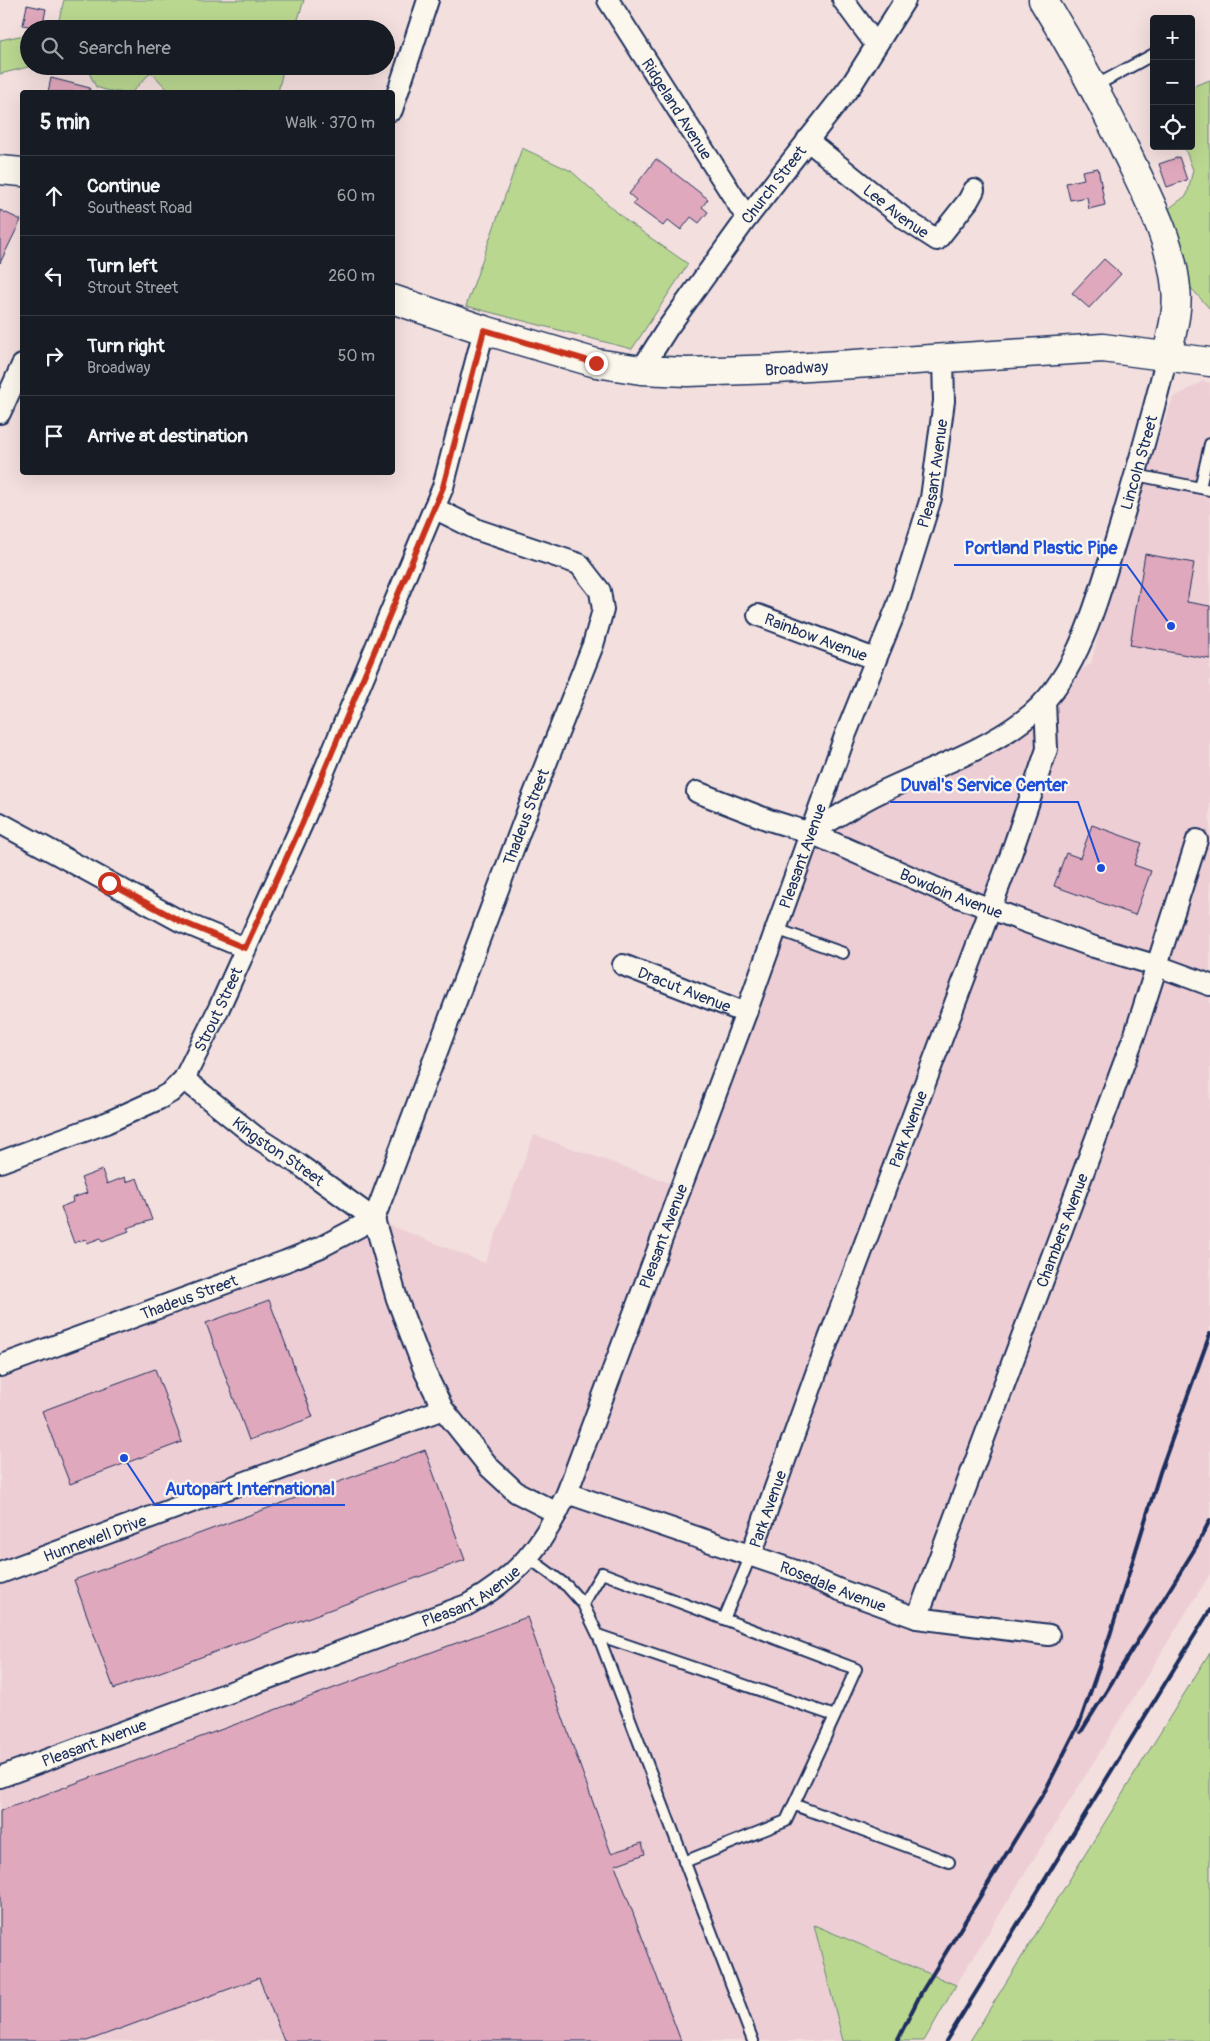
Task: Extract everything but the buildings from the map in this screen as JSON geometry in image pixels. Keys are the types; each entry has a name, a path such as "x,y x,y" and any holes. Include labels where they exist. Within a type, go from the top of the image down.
{"main road":[{"name":"Lincoln Street","path":"1043,0 1094,87 1138,176 1168,250 1176,289 1176,309 1167,356"},
{"path":"0,170 20,172"},
{"name":"Broadway","path":"395,301 596,363 641,370 687,372 944,359 1103,348 1210,362"}],"street":[{"path":"395,101 428,0"},
{"name":"Ridgeland Avenue","path":"608,0 747,218"},
{"path":"843,0 876,45"},
{"name":"Church Street","path":"641,370 667,329 747,218 852,84 905,0"},
{"name":"Lee Avenue","path":"807,140 906,220 937,240 968,201 974,190"},
{"name":"Strout Street","path":"0,1162 106,1123 159,1099 184,1079 302,824 443,487 484,330"},
{"name":"Lincoln Street","path":"811,833 879,793 970,752 1025,720 1060,683 1084,636 1136,475 1167,356"},
{"name":"Pleasant Avenue","path":"0,1777 467,1605 499,1586 528,1558 557,1513 567,1493 746,1013 845,736 897,607 931,498 944,401 944,359"},
{"path":"0,413 20,369"},
{"name":"Thadeus Street","path":"0,1366 322,1247 374,1219 535,789 593,646 603,610 600,591 579,564 478,530 434,508"},
{"name":"Rainbow Avenue","path":"758,615 875,659"},
{"name":"Park Avenue","path":"751,1555 818,1368 991,907 1046,749 1045,701"},
{"name":"Bowdoin Avenue","path":"697,792 769,820 811,833 944,892 991,907 1094,947 1158,966 1210,985"},
{"path":"0,823 180,921 245,948"},
{"name":"Chambers Avenue","path":"917,1618 1010,1373 1158,966 1197,840"},
{"name":"Dracut Avenue","path":"623,965 746,1013"},
{"name":"Kingston Street","path":"184,1079 256,1138 298,1164 374,1219"},
{"path":"374,1219 397,1299 425,1372 442,1409 490,1468 516,1492 557,1513"},
{"name":"Hunnewell Drive","path":"0,1573 442,1409"},
{"name":"Rosedale Avenue","path":"567,1493 751,1555 917,1618 1049,1635"}],"lane":[{"path":"1094,87 1150,56"},
{"path":"1136,475 1205,489 1210,444"},
{"path":"776,929 843,953"},
{"path":"724,1619 751,1555"},
{"path":"528,1558 567,1586 583,1604 598,1635 753,2041"},
{"path":"583,1604 602,1573 856,1669 786,1821 684,1862"},
{"path":"598,1635 836,1716"},
{"path":"795,1805 949,1862"}],"shaded area":[{"path":"1203,381 1210,383 1210,1574 956,1985 815,1925 843,2041 0,2041 0,1352 374,1219 485,1263 534,1135 681,1187 811,833 970,752 1060,683 1091,664 1120,546 1173,398"}],"green space":[{"path":"64,0 304,0 298,20 59,20"},
{"path":"20,36 20,69 0,74 0,40"},
{"path":"90,75 148,75 134,90 106,90 96,87"},
{"path":"154,75 282,75 278,90 168,90"},
{"path":"1210,80 1210,309 1191,288 1167,210 1187,195 1193,170 1186,150 1195,150 1195,86"},
{"path":"522,148 571,171 628,222 688,264 632,349 466,306"},
{"path":"1210,1652 1210,2041 970,2041 1002,1989"},
{"path":"814,1925 956,1985 924,2041 843,2041"}],"railway":[{"path":"897,2041 921,1993 1046,1789 1080,1722 1110,1635 1160,1472 1210,1334"},
{"path":"1081,1732 1196,1547 1210,1520"},
{"path":"946,2041 1210,1610"}],"place":[{"name":"Portland Plastic Pipe","path":"1171,626"},
{"name":"Duval's Service Center","path":"1101,868"},
{"name":"Autopart International","path":"124,1458"}],"route":[{"path":"109,883 180,921 245,948 302,824 443,487 484,330 596,363"}]}
